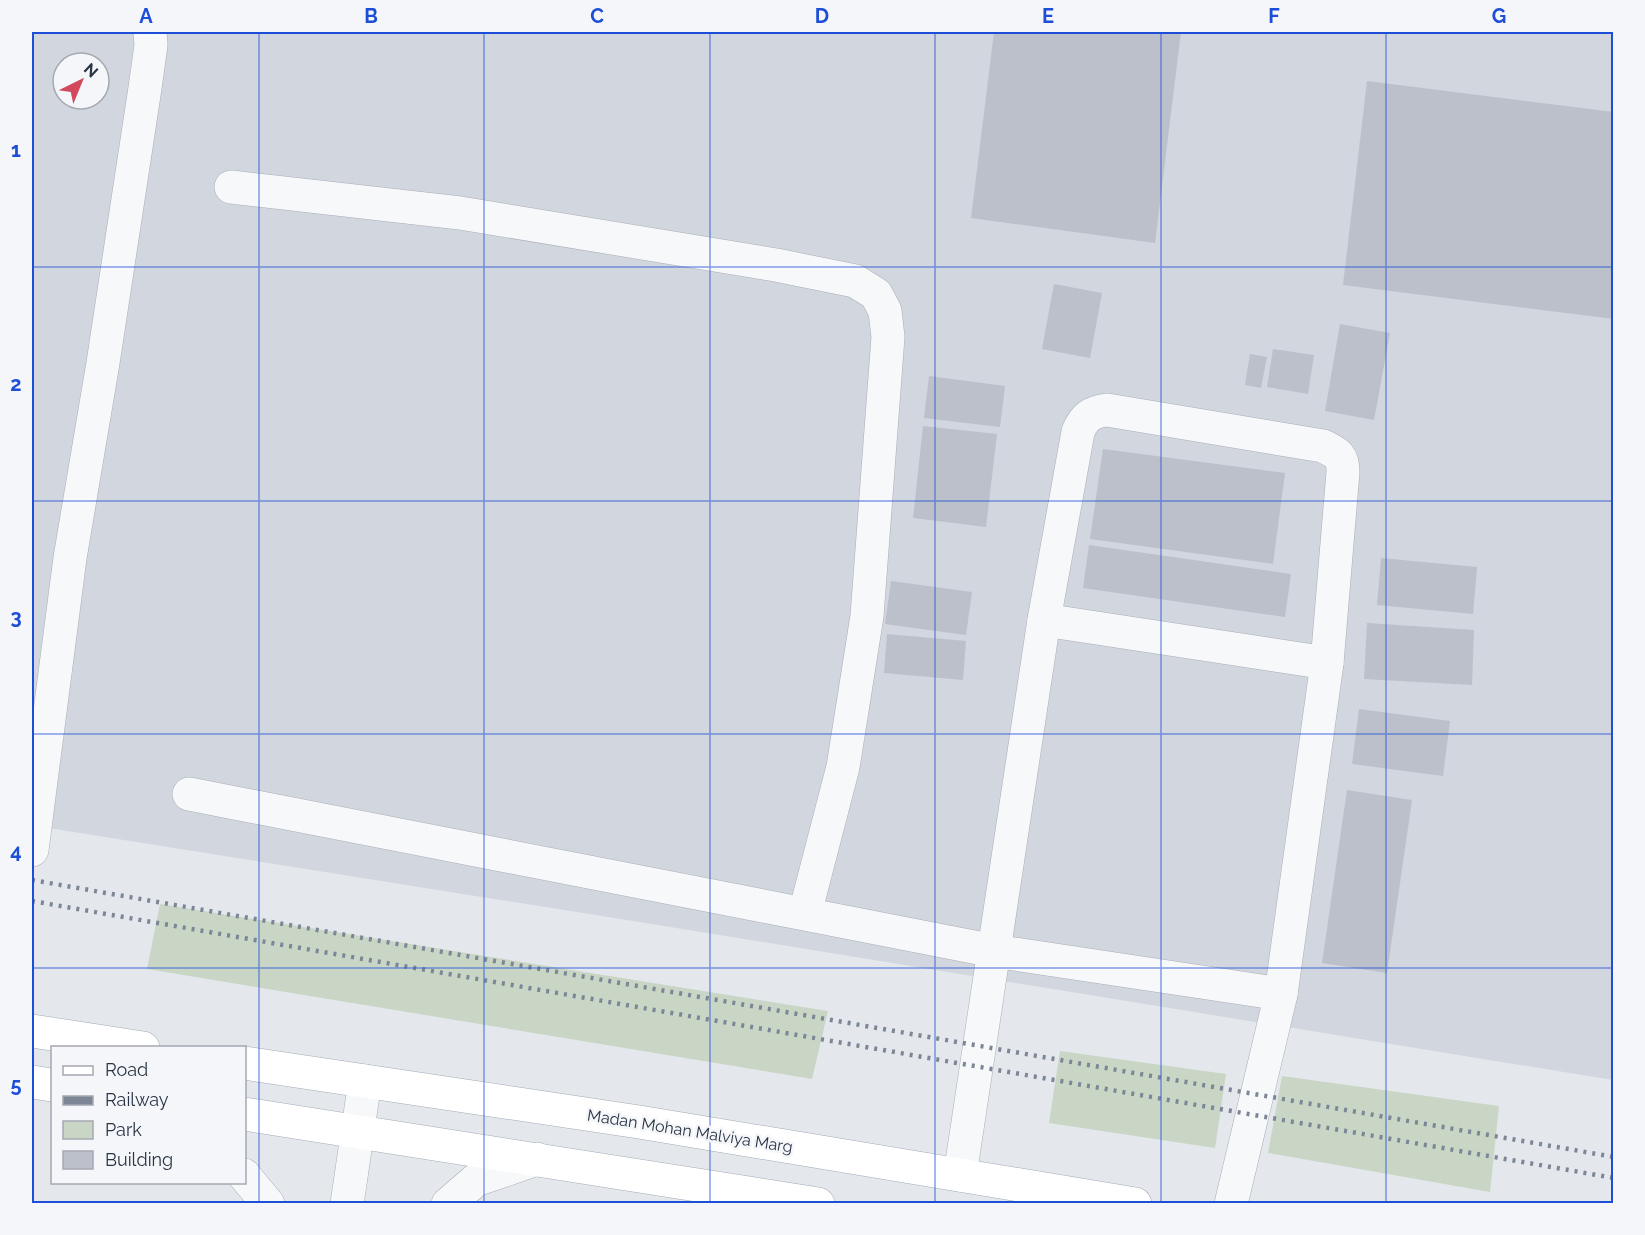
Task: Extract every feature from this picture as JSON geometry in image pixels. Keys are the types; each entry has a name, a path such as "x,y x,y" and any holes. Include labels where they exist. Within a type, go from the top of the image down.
{"main road":[{"path":"32,1031 136,1046"},
{"name":"Madan Mohan Malviya Marg","path":"246,1063 627,1120 1135,1203"},
{"path":"32,1082 51,1085"},
{"path":"246,1114 537,1159 708,1195 818,1203"}],"street":[{"path":"32,850 70,558 103,363 145,88 151,45 150,32"},
{"path":"231,187 460,213 729,257 855,281 876,294 885,311 888,337 867,616 843,767 805,913"},
{"path":"960,1174 1044,621 1078,432 1083,420 1094,412 1107,410 1323,446 1336,453 1343,462 1327,663 1281,994 1231,1203"},
{"path":"1044,621 1327,663"},
{"path":"189,794 994,951 1281,994"},
{"path":"347,1203 365,1081"},
{"path":"448,1203 476,1180 537,1159"},
{"path":"246,1177 268,1203"}],"shaded area":[{"path":"32,32 1613,32 1613,1080 36,826 32,822"}],"green space":[{"path":"160,904 828,1011 812,1079 147,969"},
{"path":"1060,1051 1226,1074 1215,1148 1049,1123"},
{"path":"1282,1076 1499,1106 1490,1192 1268,1153"}],"building":[{"path":"994,32 1181,32 1155,243 971,218"},
{"path":"1367,81 1614,112 1614,319 1343,285"},
{"path":"1054,284 1102,293 1090,358 1042,349"},
{"path":"1340,324 1390,333 1374,420 1325,411"},
{"path":"1273,349 1314,355 1308,394 1267,387"},
{"path":"1250,354 1267,357 1261,388 1245,385"},
{"path":"929,376 1005,386 1000,427 924,418"},
{"path":"923,426 997,434 986,527 913,518"},
{"path":"1103,449 1285,473 1273,564 1090,539"},
{"path":"1089,545 1291,574 1285,617 1083,588"},
{"path":"1381,558 1477,567 1473,614 1377,605"},
{"path":"891,581 972,592 966,635 885,624"},
{"path":"1367,623 1474,630 1472,685 1364,679"},
{"path":"887,634 966,641 963,680 884,673"},
{"path":"1359,709 1450,721 1443,776 1352,764"},
{"path":"1347,790 1412,800 1387,973 1322,963"}],"railway":[{"path":"32,880 1614,1157"},
{"path":"32,901 1614,1178"}]}
